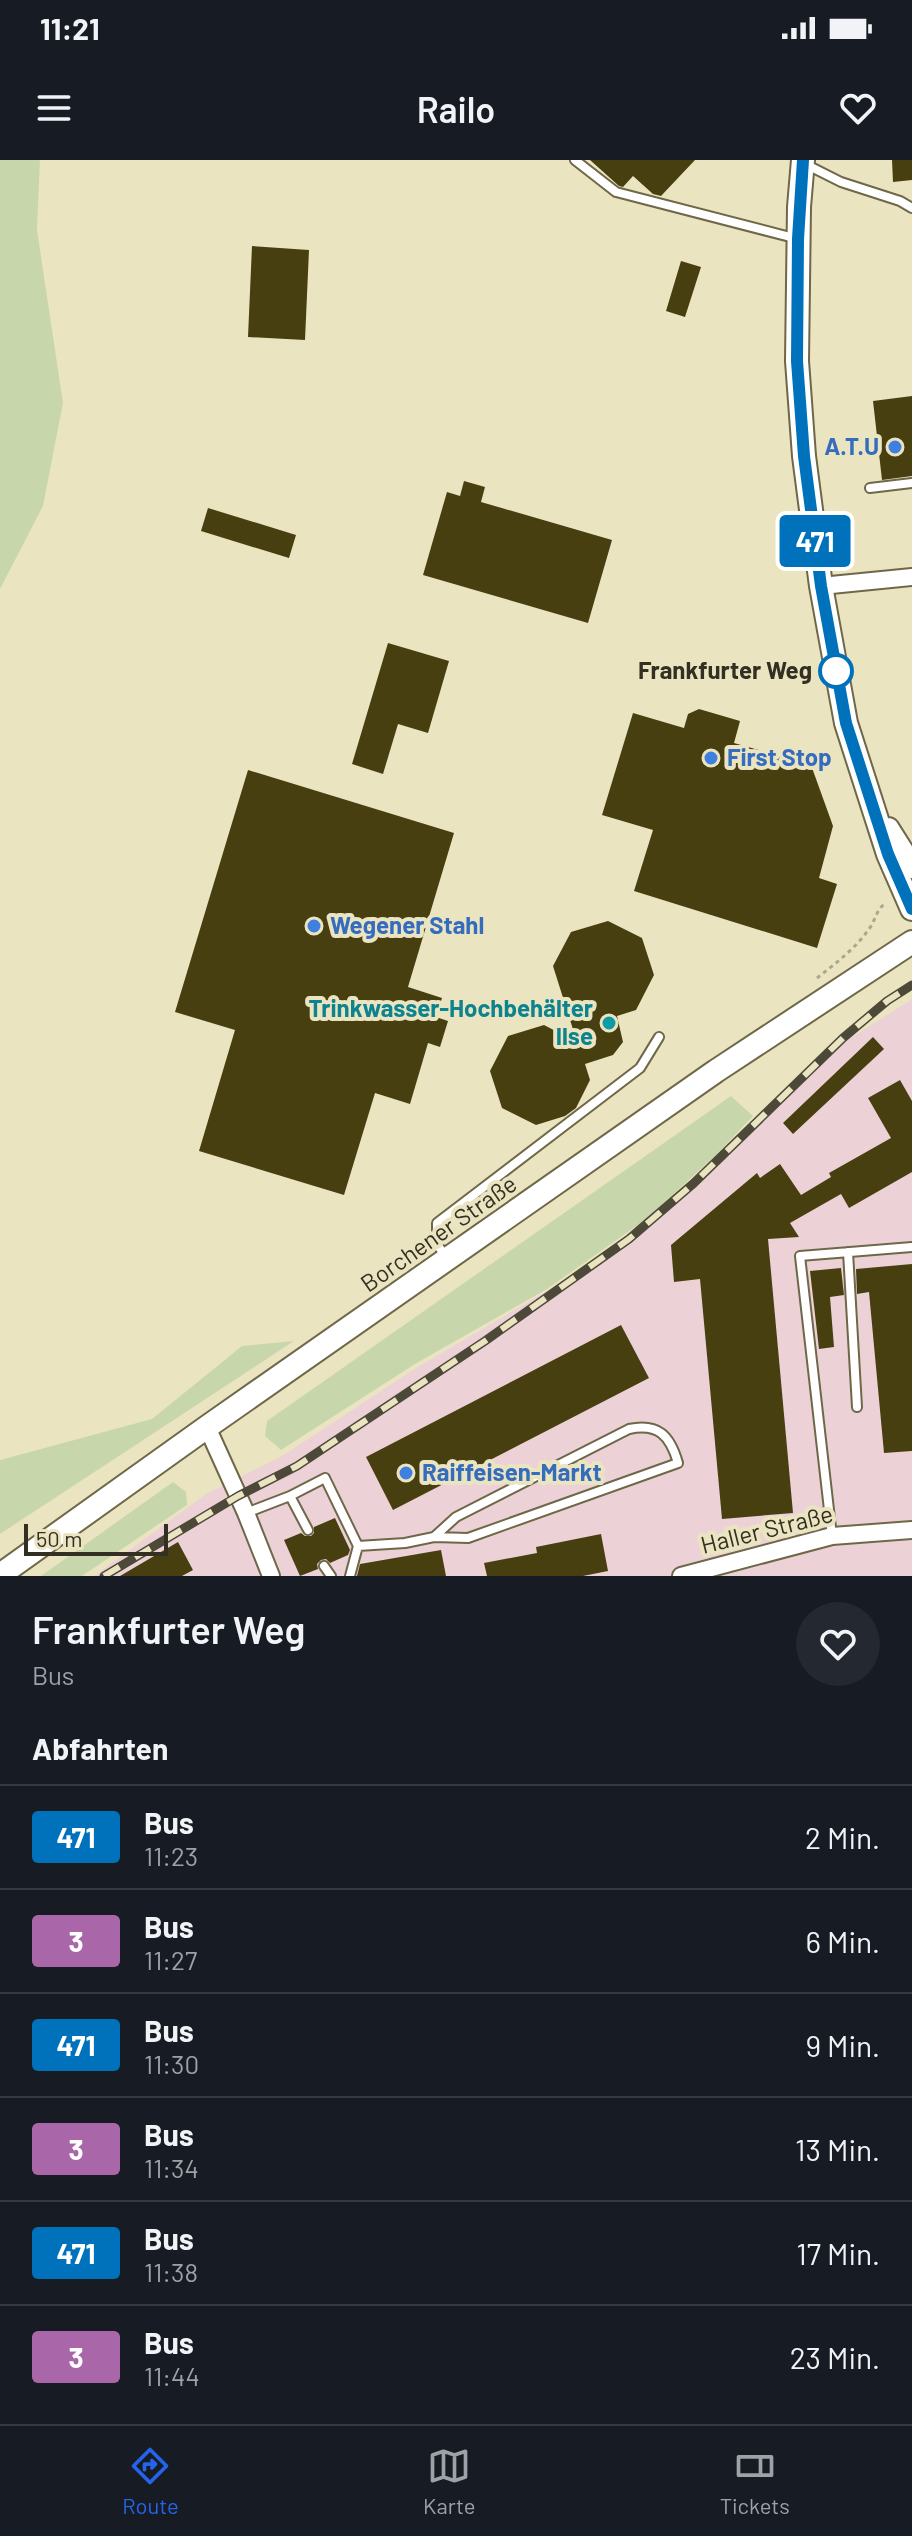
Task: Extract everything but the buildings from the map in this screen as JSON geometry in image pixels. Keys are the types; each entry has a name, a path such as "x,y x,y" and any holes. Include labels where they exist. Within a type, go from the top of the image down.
{"main road":[{"path":"803,161 798,239 797,361 804,456 821,586 846,723 888,854 912,909"},
{"path":"878,815 909,856"},
{"name":"Borchener Straße","path":"0,1575 716,1071 912,942"}],"street":[{"path":"821,586 912,577"},
{"path":"207,1427 271,1576"},
{"name":"Haller Straße","path":"681,1576 832,1536 912,1530"}],"lane":[{"path":"575,160 616,192 798,239"},
{"path":"803,161 841,182 912,208"},
{"path":"870,488 912,483"},
{"path":"448,1260 437,1244 437,1223 640,1068 659,1037"},
{"path":"832,1536 800,1256 912,1247"},
{"path":"848,1252 857,1407"},
{"path":"358,1546 405,1543 434,1537 468,1538 678,1463 673,1447 660,1431 646,1425 629,1429 456,1517 434,1537"},
{"path":"246,1513 325,1478 358,1546 350,1576"},
{"path":"290,1496 308,1530"},
{"path":"324,1566 331,1576"}],"shaded area":[{"path":"912,999 912,1576 94,1576 206,1494 282,1456 416,1368 630,1242 699,1185 827,1053"}],"green space":[{"path":"0,160 40,160 37,230 63,403 43,506 0,589"},
{"path":"731,1096 753,1116 715,1156 645,1220 547,1289 415,1364 281,1450 265,1436 267,1421"},
{"path":"294,1341 0,1534 0,1460 152,1419 242,1346"},
{"path":"173,1482 186,1492 187,1505 82,1576 41,1576"}],"railway":[{"path":"104,1576 238,1496 297,1466 485,1341 629,1239 694,1183 843,1038 887,1001 912,985"}],"bus line":[{"name":"471","path":"803,160 798,239 797,361 804,456 821,586 846,723 888,854 912,909"}],"place":[{"name":"A.T.U","path":"895,447"},
{"name":"Frankfurter Weg","path":"836,671"},
{"name":"First Stop","path":"711,758"},
{"name":"Wegener Stahl","path":"314,926"},
{"name":"Trinkwasser-Hochbehälter Ilse","path":"609,1023"},
{"name":"Raiffeisen-Markt","path":"406,1473"}]}
